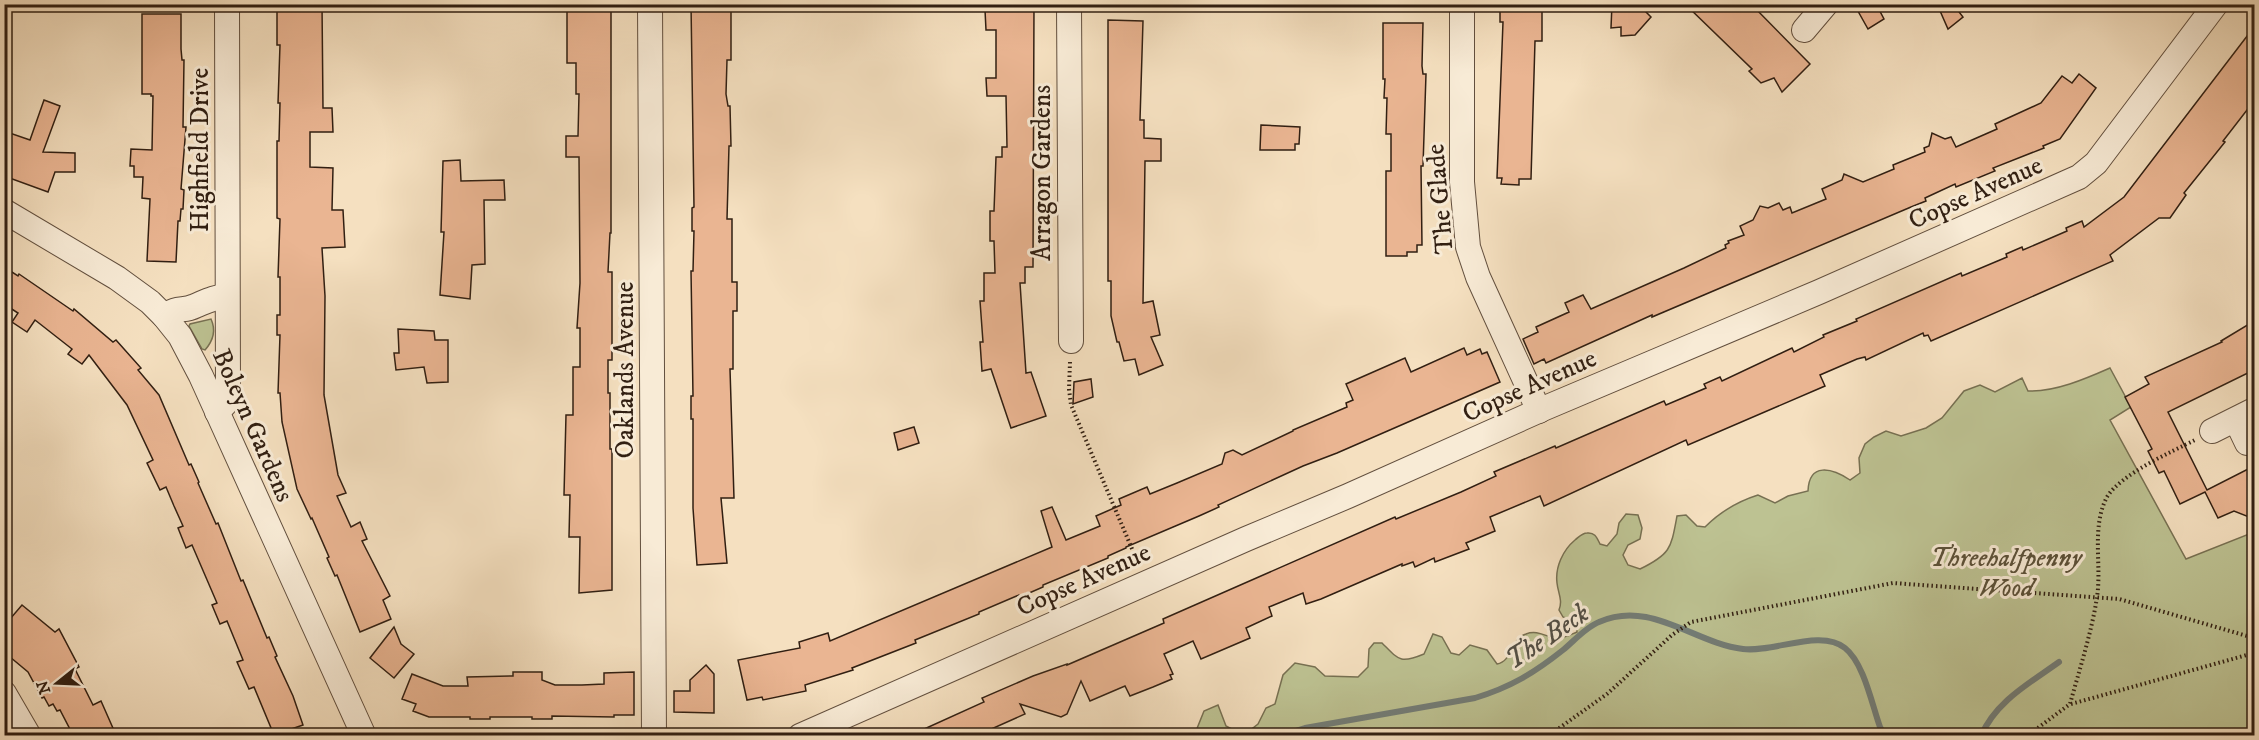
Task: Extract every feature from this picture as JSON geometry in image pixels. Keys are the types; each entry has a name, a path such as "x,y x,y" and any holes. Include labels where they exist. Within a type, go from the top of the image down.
{"street":[{"name":"Highfield Drive","path":"218,412 227,397 227,4"},
{"name":"Oaklands Avenue","path":"650,4 654,735"},
{"name":"Arragon Gardens","path":"1069,4 1071,341"},
{"name":"The Glade","path":"1462,4 1462,182 1468,247 1478,277 1539,411"},
{"name":"Copse Avenue","path":"800,735 2079,177 2096,163 2216,4"},
{"name":"Boleyn Gardens","path":"4,212 117,278 164,316 186,345 364,735"},
{"path":"164,316 174,309 194,307 213,298 227,296"},
{"path":"2212,431 2245,415 2247,443"},
{"path":"4,693 29,735"}],"path":[{"path":"1071,341 1069,389 1071,405 1146,583"},
{"path":"2070,704 2097,597 2099,522 2108,496 2118,485 2148,464 2212,431"},
{"path":"1548,735 1607,694 1672,634 1691,622 1893,583 2119,598 2254,638"},
{"path":"2026,735 2070,704 2254,653"}],"green space":[{"path":"211,319 213,335 205,350 202,349 189,326"},
{"name":"Threehalfpenny Wood","path":"2110,368 2131,407 2110,420 2186,559 2254,532 2254,735 1244,735 1258,724 1266,708 1275,704 1283,675 1295,663 1315,667 1325,676 1358,677 1368,667 1369,649 1374,643 1382,643 1400,659 1410,659 1424,654 1433,634 1442,637 1451,653 1459,655 1470,645 1487,650 1497,664 1506,659 1517,640 1526,634 1539,633 1559,638 1577,632 1576,622 1563,617 1559,610 1557,571 1561,559 1571,544 1585,533 1594,534 1600,544 1607,546 1617,534 1619,523 1626,514 1638,515 1642,528 1640,539 1628,545 1623,555 1628,565 1640,569 1658,559 1668,549 1677,516 1686,515 1697,526 1705,527 1730,508 1758,495 1775,503 1788,496 1808,491 1812,475 1823,470 1850,480 1860,473 1859,458 1865,444 1886,431 1901,436 1926,428 1942,418 1964,391 1980,385 1995,392 2022,378 2028,391 2038,391 2059,387"},
{"path":"1218,705 1226,726 1243,735 1199,735 1196,731 1204,711"}],"building":[{"path":"277,4 322,4 323,108 332,108 333,132 310,132 310,167 333,168 332,210 343,210 345,247 322,248 325,296 324,395 338,475 346,493 337,496 351,527 360,522 367,539 362,541 390,596 383,600 391,619 360,632 312,518 297,489 282,422 280,393 278,393 280,335 277,335 277,315 280,315 280,277 278,277 280,219 277,218 277,141 279,141 280,45 277,45"},
{"path":"567,4 611,4 611,233 608,272 612,272 612,360 608,360 608,393 610,393 610,449 612,449 612,590 579,593 580,537 569,537 570,495 564,495 566,415 573,415 573,367 580,367 580,328 577,328 580,283 579,157 566,157 566,136 578,136 579,94 576,94 576,63 567,63"},
{"path":"691,4 731,4 731,60 727,60 726,94 728,106 730,106 731,146 729,146 727,219 732,219 732,282 737,282 737,311 733,311 733,369 730,369 734,498 721,498 727,563 697,565 693,508 693,419 691,419 691,396 693,396 691,271 693,271 692,208 694,207"},
{"path":"997,4 1034,4 1033,267 1025,267 1025,283 1020,283 1026,373 1031,372 1046,416 1011,428 991,369 982,371 980,342 983,342 980,301 984,301 984,273 995,273 994,241 990,241 990,211 994,211 996,157 1002,157 1002,147 1007,147 1006,96 987,96 986,78 996,78 996,30 986,30 985,10 997,10"},
{"path":"1500,4 1533,4 1533,9 1542,9 1542,41 1535,41 1531,179 1519,179 1519,185 1501,184 1502,178 1497,178 1503,22 1500,22"},
{"path":"1612,4 1638,4 1651,17 1635,35 1621,36 1621,27 1611,28"},
{"path":"1685,4 1751,4 1810,64 1782,92 1774,78 1761,83 1749,71 1752,69"},
{"path":"1854,4 1876,4 1884,19 1868,29"},
{"path":"1937,4 1953,4 1963,17 1948,29"},
{"path":"142,14 181,14 181,49 182,60 184,60 183,127 186,127 181,189 184,190 183,209 181,209 180,221 178,221 176,262 147,261 150,199 142,198 143,177 134,177 134,166 130,166 131,149 152,150 153,96 142,94"},
{"path":"1108,20 1143,21 1140,120 1144,120 1144,138 1161,139 1161,161 1145,161 1143,303 1153,301 1160,335 1151,337 1163,365 1139,375 1135,359 1124,361 1111,316 1111,281 1108,281"},
{"path":"1383,23 1423,23 1422,66 1423,74 1426,74 1423,166 1421,166 1422,245 1417,245 1417,252 1407,252 1407,256 1386,256 1386,171 1391,171 1391,134 1386,134 1387,98 1384,98"},
{"path":"2254,27 2254,101 2184,193 2186,195 2170,218 2159,218 2110,255 2113,261 1931,341 1928,335 1924,336 1923,333 1866,360 1865,357 1857,359 1820,375 1825,386 1688,445 1686,440 1544,506 1540,496 1490,517 1495,531 1466,543 1469,549 1435,562 1434,558 1415,567 1413,562 1402,566 1402,564 1306,604 1303,593 1269,607 1272,616 1246,628 1250,638 1201,659 1193,641 1164,654 1173,674 1170,675 1172,679 1153,687 1130,696 1125,686 1090,701 1081,681 1067,714 1061,717 1020,704 1025,714 978,735 911,735 984,702 982,698 1033,676 1067,665 1164,623 1163,619 1395,517 1396,519 1461,492 1496,476 1494,472 1664,401 1666,405 1706,388 1704,384 1720,377 1722,381 1792,348 1794,352 1824,337 1823,335 1857,321 1856,319 1961,273 1962,276 2007,257 2006,254 2022,247 2023,250 2067,231 2066,228 2082,221 2084,227 2124,197"},
{"path":"2079,74 2096,88 2060,139 2043,146 2044,148 1993,168 1995,171 1956,187 1955,184 1925,198 1926,201 1652,317 1652,315 1546,363 1544,359 1534,364 1523,339 1538,332 1536,327 1569,312 1565,303 1583,295 1591,309 1684,268 1726,248 1728,241 1744,235 1740,226 1753,220 1760,206 1768,208 1779,203 1783,210 1790,207 1792,213 1826,199 1822,189 1842,180 1844,174 1863,182 1894,169 1893,165 1925,152 1924,148 1929,146 1932,133 1945,139 1951,137 1956,147 1997,129 1995,124 2041,103 2062,76 2072,83"},
{"path":"44,100 60,106 43,152 75,153 75,172 55,172 48,192 4,176 4,131 30,140"},
{"path":"1261,125 1300,127 1299,144 1295,144 1295,150 1260,150"},
{"path":"460,160 461,181 504,180 505,200 484,200 485,264 472,265 470,299 440,295 444,232 441,232 443,161"},
{"path":"4,267 18,276 19,274 73,311 74,309 113,342 116,340 141,368 138,370 159,395 216,524 218,523 241,581 243,580 267,638 269,637 303,725 274,735 254,687 249,689 237,662 243,660 227,621 220,624 212,605 217,603 192,545 186,548 178,528 183,526 166,487 160,490 147,463 153,460 127,405 89,355 82,364 68,354 72,349 35,320 27,332 12,322 18,313 4,304"},
{"path":"2254,321 2254,370 2168,412 2207,490 2254,466 2254,519 2234,511 2218,518 2205,492 2180,504 2164,471 2159,473 2148,451 2152,449 2125,397 2149,384 2145,377 2222,342"},
{"path":"398,329 434,331 435,340 448,340 448,382 427,383 424,367 396,370 394,353 399,353"},
{"path":"1464,348 1467,355 1480,349 1482,354 1487,352 1500,382 1303,466 1218,505 1219,507 1126,547 1108,558 915,640 916,643 852,668 853,670 805,685 806,691 763,700 762,697 747,700 738,660 800,648 799,642 828,633 830,641 1052,547 1041,511 1052,507 1066,540 1100,526 1096,516 1121,505 1119,499 1147,487 1150,494 1222,464 1225,453 1233,450 1242,455 1347,407 1346,403 1353,400 1346,384 1405,358 1411,372"},
{"path":"1091,379 1093,397 1073,404 1074,382"},
{"path":"914,427 919,443 898,450 894,433"},
{"path":"22,605 55,632 59,629 79,667 75,669 93,705 101,701 116,735 73,735 60,710 57,711 53,704 49,706 28,672 4,652 4,626"},
{"path":"394,627 401,644 414,654 394,678 370,658"},
{"path":"706,665 714,674 714,713 674,712 674,691 690,691 690,680"},
{"path":"513,672 542,672 542,680 555,685 582,685 604,684 604,673 634,672 634,715 552,716 552,719 429,717 413,711 416,704 402,699 412,674 443,686 468,686 467,677 513,676"}],"waterway":[{"name":"The Beck","path":"1279,736 1305,728 1488,694 1542,666 1594,624 1618,616 1654,619 1707,639 1743,649 1768,648 1823,640 1835,642 1845,648 1857,664 1885,736"},
{"name":"The Beck","path":"1981,736 1987,724 2005,703 2059,662"}]}
